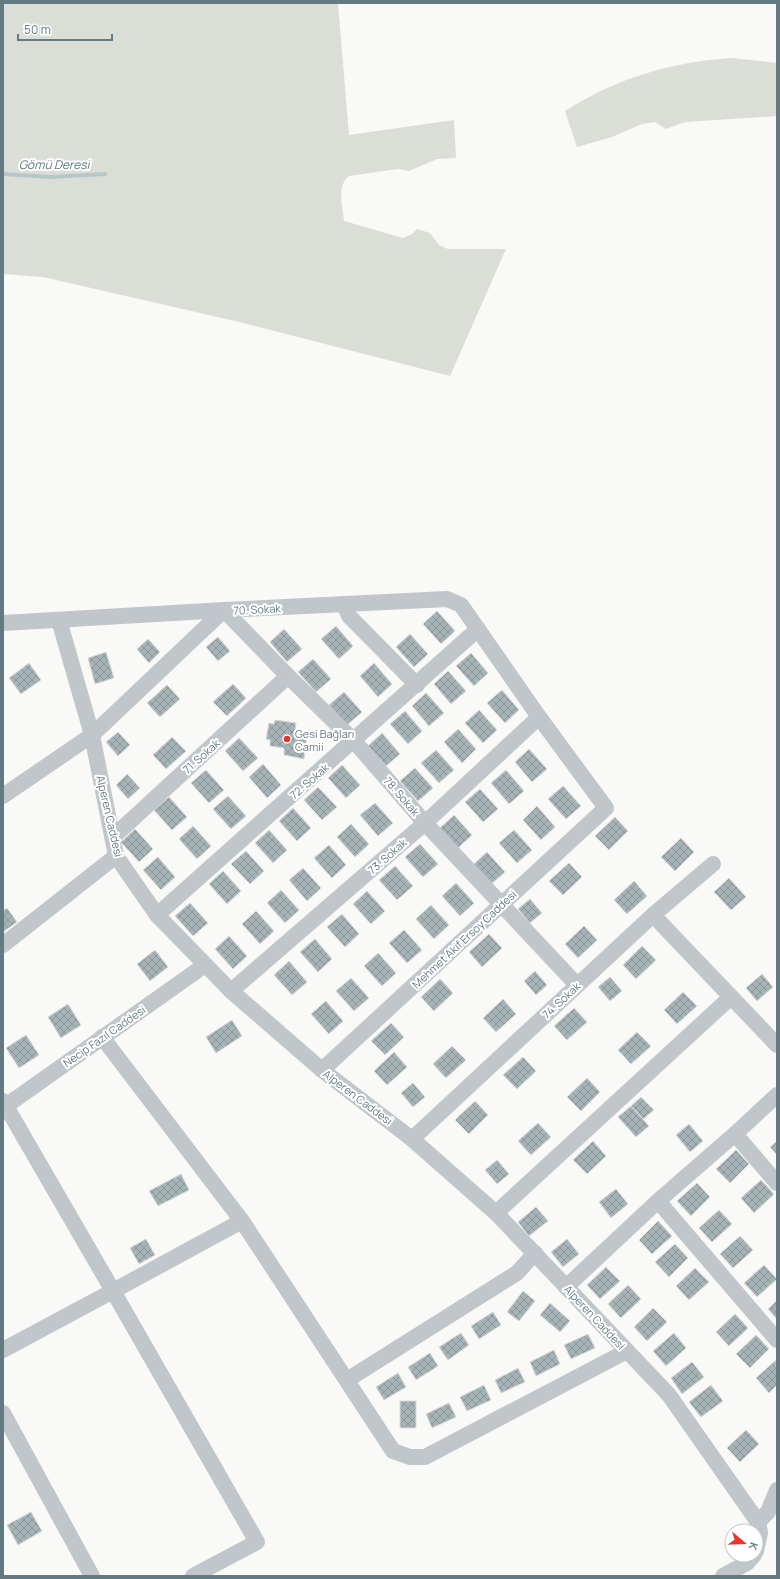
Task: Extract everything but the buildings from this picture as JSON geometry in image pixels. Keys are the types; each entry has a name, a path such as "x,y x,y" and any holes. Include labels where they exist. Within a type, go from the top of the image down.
{"street":[{"name":"70. Sokak","path":"3,796 92,735 224,610 447,599 461,605 478,630"},
{"path":"344,604 349,616 417,684"},
{"path":"3,623 224,610"},
{"name":"78. Sokak","path":"224,610 354,741 425,823 577,985"},
{"name":"Alperen Caddesi","path":"59,620 92,735 114,836 116,856 157,915 231,991 322,1070 412,1139 496,1213 669,1395 758,1522"},
{"path":"478,630 539,717"},
{"name":"72. Sokak","path":"157,915 478,630"},
{"name":"71. Sokak","path":"114,836 288,676"},
{"name":"Mehmet Akif Ersoy Caddesi","path":"322,1070 606,808 539,717"},
{"name":"73. Sokak","path":"231,991 425,823 539,717"},
{"path":"3,945 116,856"},
{"name":"74. Sokak","path":"412,1139 653,915 713,864"},
{"path":"653,915 777,1045"},
{"name":"Necip Fazıl Caddesi","path":"4,1105 205,965"},
{"path":"496,1213 731,997"},
{"path":"102,1037 242,1221 393,1451 404,1456 418,1458 425,1457 627,1351"},
{"path":"566,1287 658,1201 777,1095"},
{"path":"4,1105 257,1542 193,1576"},
{"path":"735,1134 777,1183"},
{"path":"658,1201 777,1340"},
{"path":"3,1350 242,1221"},
{"path":"346,1380 518,1273 535,1253"},
{"path":"3,1413 92,1576"},
{"path":"758,1522 768,1512 777,1490"},
{"path":"723,1576 747,1563"}],"shaded area":[{"path":"3,3 338,3 349,135 454,120 456,158 437,159 409,171 398,169 349,176 345,180 341,191 344,221 403,238 412,234 417,229 430,233 439,245 448,249 506,249 450,376 235,321 43,277 3,274"},
{"path":"732,58 777,63 777,116 685,122 666,129 655,122 642,124 612,137 577,147 565,111 585,99 604,89 666,68 687,63"}],"waterway":[{"name":"Gömü Deresi","path":"3,174 50,177 105,174"}],"place":[{"name":"Gesi Bağları Camii","path":"287,739"}]}
